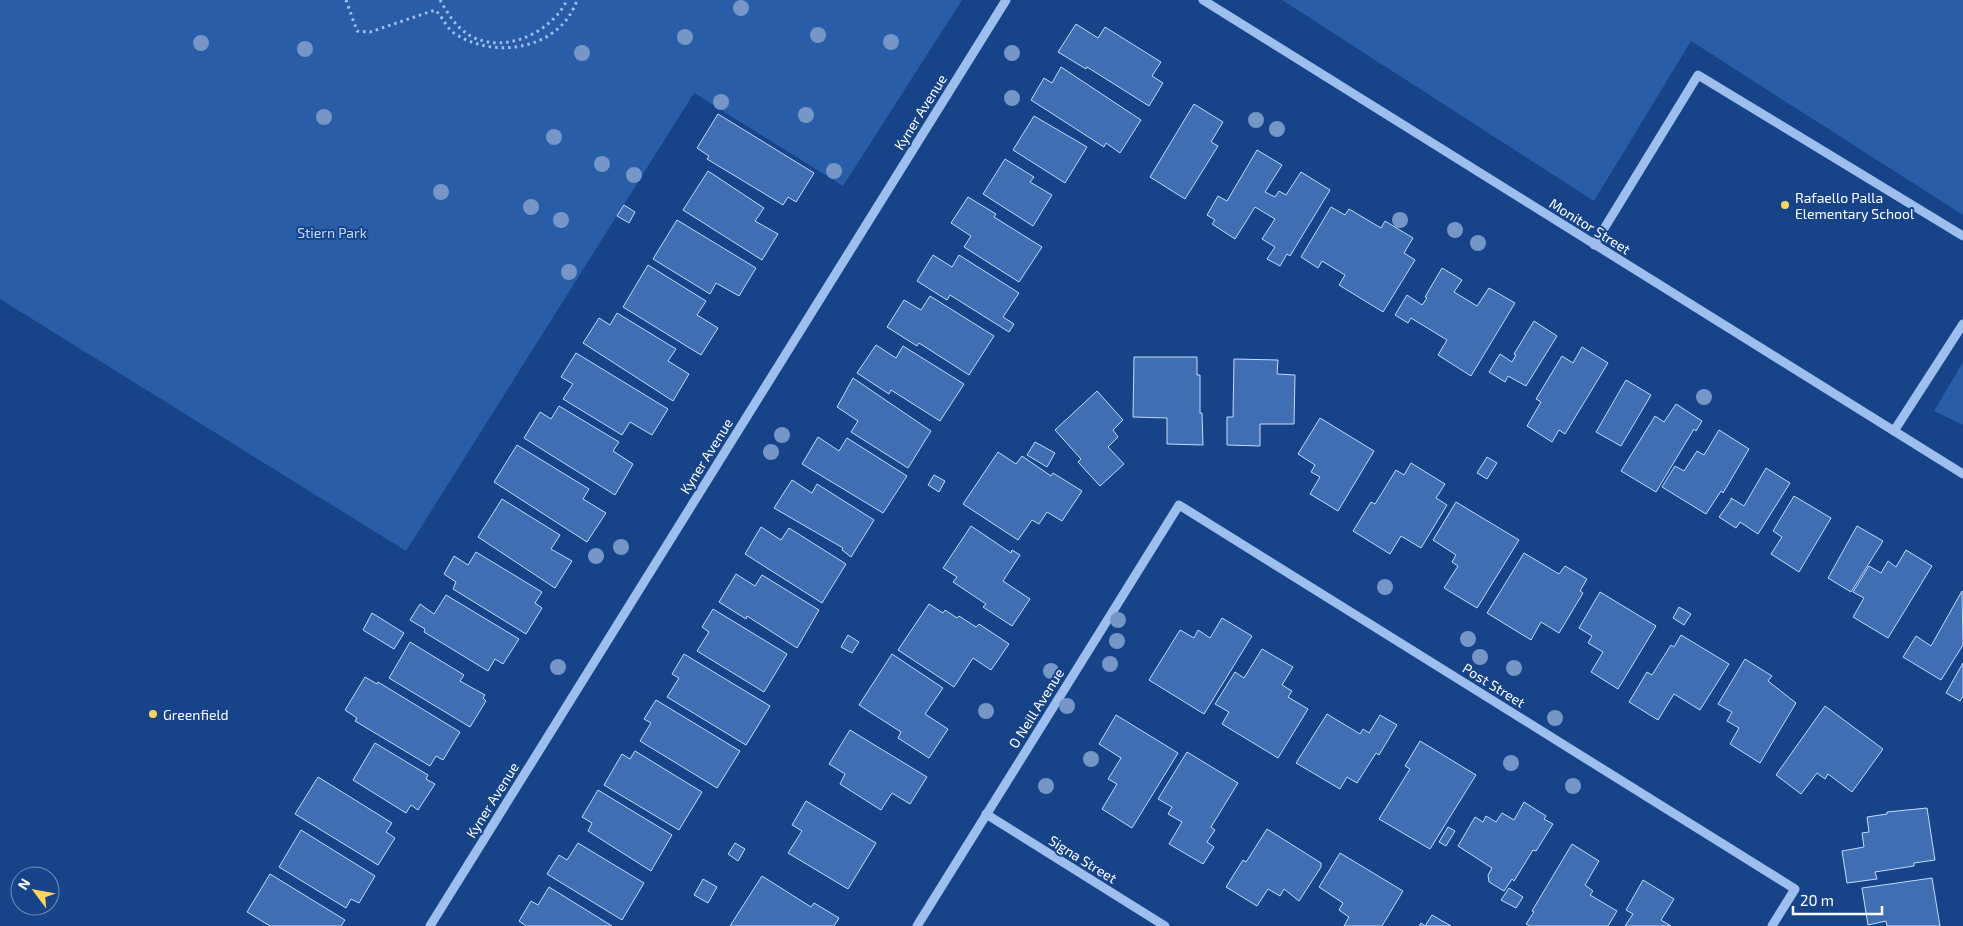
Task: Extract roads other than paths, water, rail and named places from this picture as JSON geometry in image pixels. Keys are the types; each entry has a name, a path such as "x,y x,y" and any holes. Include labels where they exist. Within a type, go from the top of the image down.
{"street":[{"name":"Kyner Avenue","path":"430,926 1006,0"},
{"name":"Monitor Street","path":"1203,0 1963,474"},
{"path":"1594,245 1698,75 1963,236"},
{"path":"1894,431 1963,324"},
{"name":"O Neill Avenue","path":"917,926 1179,505"},
{"name":"Post Street","path":"1179,505 1795,889 1772,926"},
{"name":"Signa Street","path":"986,814 1165,926"}],"place":[{"name":"Rafaello Palla Elementary School","path":"1785,205"},
{"name":"Greenfield","path":"153,714"}],"park label":[{"name":"Stiern Park","path":"332,232"}]}
